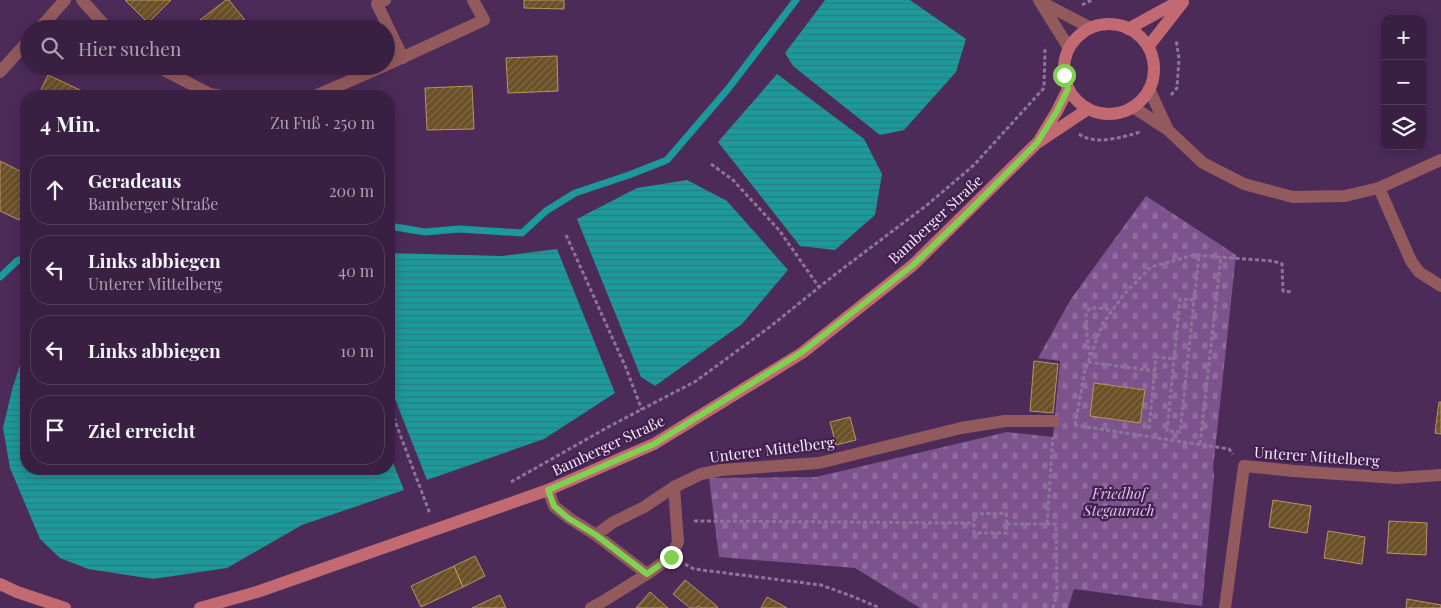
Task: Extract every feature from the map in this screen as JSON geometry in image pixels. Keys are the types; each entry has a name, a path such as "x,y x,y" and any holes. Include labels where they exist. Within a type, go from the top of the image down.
{"main road":[{"path":"1128,29 1183,0"},
{"path":"1148,47 1183,0"},
{"path":"1103,24 1116,25 1128,29 1140,37 1148,47 1153,61 1154,75 1149,89 1133,108 1122,112 1110,114 1088,110 1073,97 1068,89 1064,75 1064,61 1069,48 1078,36 1091,28 1103,24"},
{"name":"Bamberger Straße","path":"1037,143 1068,89"},
{"name":"Bamberger Straße","path":"200,608 256,592 548,490 654,444 802,352 913,265 1037,143 1088,110"},
{"path":"0,584 65,608"}],"street":[{"path":"47,20 65,0"},
{"path":"82,0 100,20"},
{"path":"385,0 377,4 385,20"},
{"path":"395,62 484,20 473,0"},
{"path":"1040,1 1091,28"},
{"path":"1040,1 1069,48"},
{"path":"395,41 403,58"},
{"path":"0,72 20,50"},
{"path":"173,75 202,90"},
{"path":"329,90 364,75"},
{"path":"1149,89 1168,130"},
{"path":"1133,108 1168,130 1204,163 1244,184 1292,197 1345,196 1380,188 1441,160"},
{"path":"1380,188 1411,261 1419,272 1441,286"},
{"name":"Unterer Mittelberg","path":"596,535 612,523 644,507 674,487 701,474 721,470 819,463 961,428 1005,421 1054,421"},
{"name":"Unterer Mittelberg","path":"1225,608 1244,466 1397,478 1441,475"},
{"path":"591,608 604,605 671,557 678,542 674,487"},
{"path":"548,490 554,506 568,518 596,535 647,574"}],"path":[{"path":"1067,16 1085,1 1093,0"},
{"path":"506,505 502,488 610,426 696,381 771,326 974,165 1044,88 1045,50 1056,26"},
{"path":"711,164 733,180 779,230 819,287"},
{"path":"566,235 626,368 642,410"},
{"path":"1076,425 1085,370 1103,323 1125,293 1151,267 1194,255 1273,261 1282,264 1283,291 1292,292"},
{"path":"1194,300 1180,299 1167,431 1180,432 1199,255"},
{"path":"1200,444 1221,256"},
{"path":"1090,356 1086,313 1090,308 1112,310"},
{"path":"1149,429 1156,358 1174,360"},
{"path":"1088,362 1155,370"},
{"path":"395,421 436,530"},
{"path":"1047,524 1054,421"},
{"path":"1080,426 1229,449 1244,466"},
{"path":"1006,513 1006,524 1007,533 974,533 974,514 1006,513"},
{"path":"676,521 974,523"},
{"path":"1006,524 1056,524 1057,595 1053,608"},
{"path":"671,557 694,569 820,585 854,596 880,608"}],"green space":[{"name":"Friedhof Stegaurach","path":"1146,196 1236,255 1213,468 1214,476 1202,606 1074,589 1068,608 920,608 855,568 719,557 709,478 816,477 1007,432 1053,437 1060,361 1038,358 1071,299"}],"shaded area":[{"path":"825,0 910,0 966,39 956,72 904,130 880,135 793,66 785,53"},
{"path":"777,74 864,139 882,174 875,215 835,250 800,246 718,142"},
{"path":"687,180 727,201 788,270 742,324 655,386 641,377 577,219 637,188"},
{"path":"557,249 615,393 544,439 427,480 395,399 395,253 502,256"},
{"path":"20,365 20,475 395,475 395,468 404,490 302,525 227,568 153,579 88,569 60,558 40,539 10,468 3,428"}],"building":[{"path":"125,0 171,0 151,20 145,20"},
{"path":"226,0 229,0 245,20 200,20"},
{"path":"524,0 564,0 564,9 524,8"},
{"path":"557,56 558,91 508,93 506,58"},
{"path":"48,75 80,90 41,90"},
{"path":"472,86 474,129 427,130 425,88"},
{"path":"0,161 20,171 20,218 19,220 0,211"},
{"path":"1034,361 1058,364 1053,413 1030,411"},
{"path":"1094,383 1145,390 1140,423 1090,416"},
{"path":"1439,402 1441,402 1441,434 1435,433"},
{"path":"850,417 856,440 836,445 830,422"},
{"path":"1273,500 1311,506 1307,533 1269,527"},
{"path":"1389,521 1427,523 1426,555 1387,553"},
{"path":"1328,531 1365,537 1362,564 1324,558"},
{"path":"475,556 485,576 463,587 454,566"},
{"path":"454,566 463,587 421,607 411,586"},
{"path":"685,580 718,607 701,608 698,606 697,608 690,608 673,594"},
{"path":"650,592 668,608 636,608"},
{"path":"500,595 506,608 472,608"},
{"path":"767,597 787,608 761,608"},
{"path":"1407,599 1441,605 1441,608 1406,608"}],"waterway":[{"path":"395,227 425,232 459,229 522,233 546,211 575,193 667,160 728,89 796,0"},
{"path":"0,277 20,260"}],"route":[{"path":"671,557 647,574 596,535 568,518 554,506 548,490 654,444 802,352 913,265 1037,143 1068,89 1064,75"}]}
